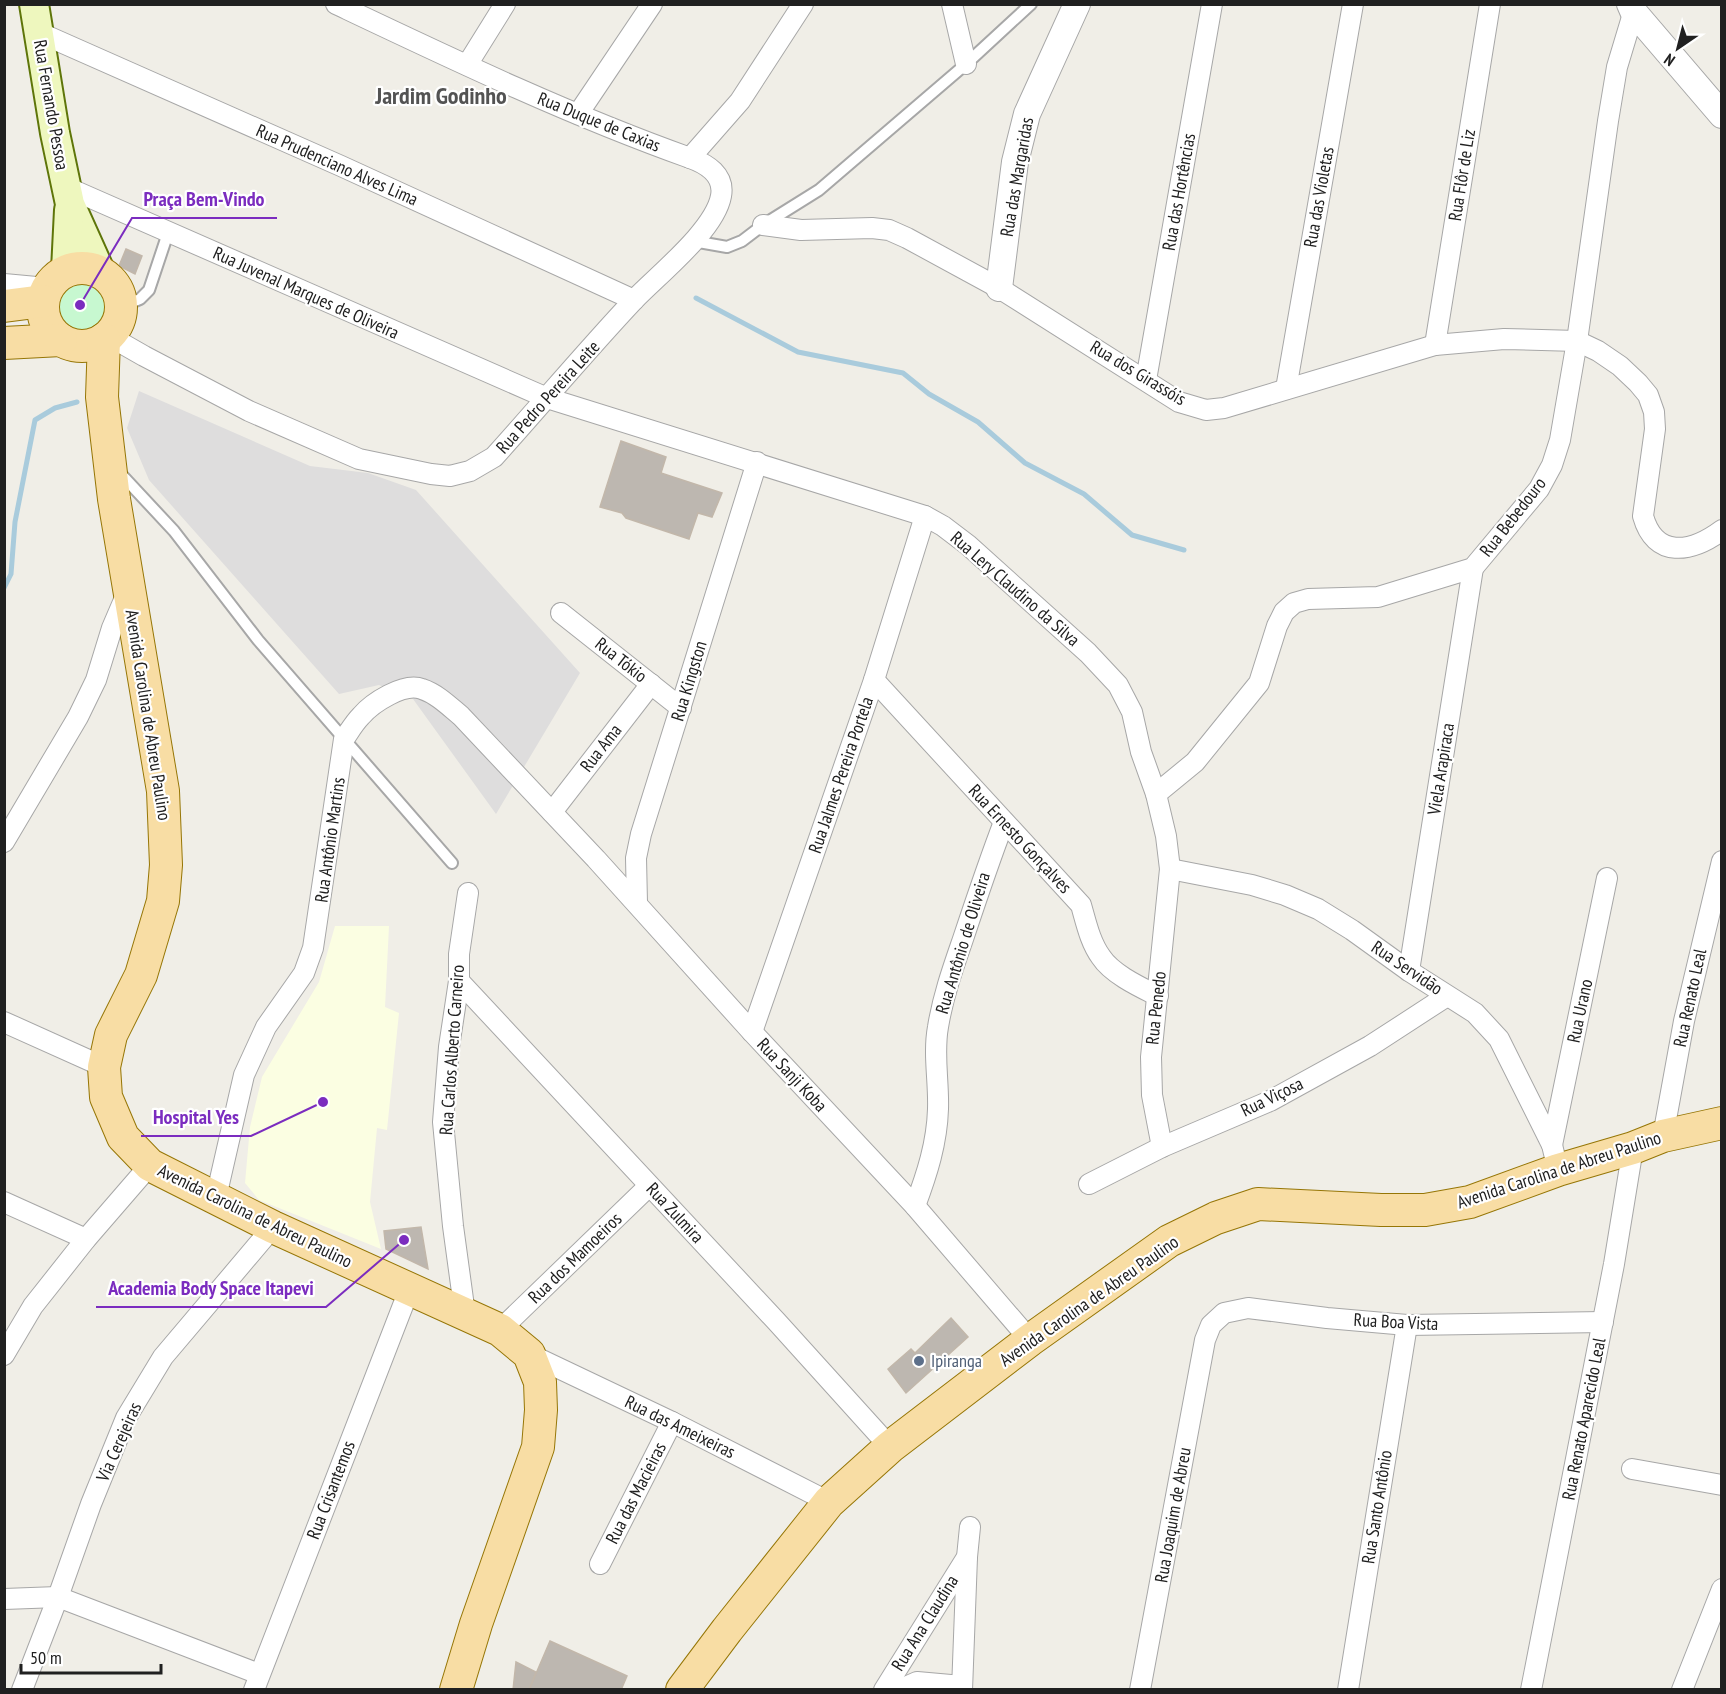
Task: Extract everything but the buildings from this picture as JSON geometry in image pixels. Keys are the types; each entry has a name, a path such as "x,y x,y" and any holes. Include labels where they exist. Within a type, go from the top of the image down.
{"main road":[{"name":"Rua Fernando Pessoa","path":"34,4 68,196 101,273"},
{"name":"Rua Fernando Pessoa","path":"52,286 68,196"},
{"path":"4,306 52,286 78,268 90,268 101,273 116,287 121,307 119,318 106,337 94,344 4,343"},
{"path":"52,286 44,319 48,327 66,343"},
{"name":"Avenida Carolina de Abreu Paulino","path":"106,337 102,397 114,499 163,791 166,866 163,901 141,975 111,1035 104,1066 106,1097 123,1137 150,1165 273,1227 500,1330 529,1354 540,1382 541,1410 538,1447 476,1624 456,1689"},
{"name":"Avenida Carolina de Abreu Paulino","path":"66,343 102,397"},
{"name":"Avenida Carolina de Abreu Paulino","path":"683,1689 726,1630 829,1502 890,1447 1030,1340 1169,1241 1216,1218 1258,1204 1425,1210 1470,1202 1555,1157 1633,1148 1663,1136 1722,1123"},
{"name":"Avenida Carolina de Abreu Paulino","path":"473,1689 476,1624"}],"street":[{"path":"467,65 505,4"},
{"path":"578,114 652,4"},
{"path":"690,158 740,101 803,4"},
{"path":"952,4 966,64"},
{"name":"Rua das Margaridas","path":"999,288 1015,162 1027,114 1077,4"},
{"name":"Rua das Hortências","path":"1146,380 1212,4"},
{"name":"Rua das Violetas","path":"1286,389 1353,4"},
{"name":"Rua Flôr de Liz","path":"1435,345 1490,4"},
{"name":"Rua Duque de Caxias","path":"345,6 467,65 578,114 636,139 690,158"},
{"path":"1633,7 1722,115"},
{"name":"Rua Bebedouro","path":"1156,794 1195,762 1259,682 1277,626 1284,612 1294,603 1308,599 1378,597 1473,568 1539,489 1552,465 1560,440 1577,341 1617,67 1633,7"},
{"name":"Rua Prudenciano Alves Lima","path":"38,32 341,166 634,300"},
{"name":"Rua Pedro Pereira Leite","path":"106,337 249,411 358,459 431,474 450,476 470,471 494,456 634,300 693,241 715,212 721,198 722,188 718,177 711,168 690,158"},
{"name":"Rua Juvenal Marques de Oliveira","path":"68,196 168,233 547,398"},
{"name":"Rua dos Girassóis","path":"763,225 801,230 827,228 889,230 999,288 1179,402 1206,410 1224,408 1435,345 1504,339 1577,341"},
{"path":"4,284 52,286"},
{"path":"1577,341 1598,351 1626,371 1648,395 1654,412 1655,429 1643,516 1647,530 1656,541 1670,548 1688,548 1722,530"},
{"name":"Rua Lery Claudino da Silva","path":"547,398 925,516 943,526 968,545 1047,616 1118,685 1132,712 1141,752 1156,794 1166,836 1170,869"},
{"name":"Rua Kingston","path":"637,903 636,858 638,850 757,462"},
{"name":"Rua Jalmes Pereira Portela","path":"752,1032 874,680 925,516"},
{"name":"Viela Arapiraca","path":"1408,970 1473,568"},
{"path":"4,842 78,717 96,680 112,628 129,590"},
{"name":"Rua Tókio","path":"561,612 681,708"},
{"name":"Rua Ernesto Gonçalves","path":"874,680 1081,905 1090,935 1101,958 1126,979 1158,996"},
{"name":"Rua Ama","path":"552,812 651,684"},
{"name":"Rua Antônio Martins","path":"216,1197 244,1075 266,1028 304,973 313,948 344,739 361,716 374,704 404,689 420,688 441,699 461,716 552,812"},
{"name":"Rua Sanji Koba","path":"552,812 752,1032 915,1206 1030,1340"},
{"name":"Rua Antônio de Oliveira","path":"915,1206 936,1142 938,1107 935,1058 937,1029 943,1001 978,889 1004,822"},
{"name":"Rua Renato Leal","path":"1663,1136 1684,1022 1722,861"},
{"name":"Rua Servidão","path":"1170,869 1252,885 1286,895 1318,909 1475,1013 1499,1039 1555,1157"},
{"name":"Rua Penedo","path":"1162,1147 1152,1095 1151,1057 1170,869"},
{"name":"Rua Urano","path":"1555,1157 1607,878"},
{"name":"Rua Carlos Alberto Carneiro","path":"465,1314 453,1226 443,1122 449,1047 459,981 459,954 468,893"},
{"name":"Rua Zulmira","path":"459,981 777,1322 890,1447"},
{"name":"Rua Viçosa","path":"1089,1184 1162,1147 1270,1101 1370,1046 1448,996"},
{"path":"4,1022 104,1066"},
{"name":"Rua Renato Aparecido Leal","path":"1531,1689 1603,1322 1633,1148"},
{"path":"4,1355 33,1306 86,1239 150,1165"},
{"name":"Rua dos Mamoeiros","path":"500,1330 649,1186"},
{"path":"4,1202 86,1239"},
{"name":"Via Cerejeiras","path":"22,1689 91,1504 126,1418 163,1357 273,1227"},
{"name":"Rua Crisantemos","path":"256,1682 409,1290"},
{"name":"Rua Boa Vista","path":"1205,1340 1211,1325 1224,1313 1248,1308 1407,1325 1603,1322"},
{"name":"Rua Santo Antônio","path":"1348,1689 1407,1325"},
{"name":"Rua Joaquim de Abreu","path":"1140,1689 1205,1340"},
{"name":"Rua das Ameixeiras","path":"529,1354 672,1422 829,1502"},
{"name":"Rua das Macieiras","path":"600,1564 672,1422"},
{"path":"1632,1469 1722,1485"},
{"name":"Rua Ana Claudina","path":"899,1689 917,1682 962,1688 970,1527"},
{"name":"Rua Ana Claudina","path":"884,1689 967,1557"},
{"path":"1682,1689 1722,1589"},
{"path":"4,1599 58,1597 256,1682"}],"lane":[{"path":"693,241 727,247 742,241 819,190 966,64 1031,4"},
{"path":"121,307 140,299 149,290 168,233"},
{"path":"110,463 174,531 258,640 452,863"}],"shaded area":[{"path":"139,391 310,466 368,473 416,490 580,673 496,814 413,699 379,685 339,694 149,480 127,428"},
{"path":"335,926 389,926 385,1007 399,1013 387,1130 377,1128 370,1202 381,1249 259,1200 245,1183 250,1127 262,1077 319,982"}],"green space":[{"path":"74,279 86,279 96,283 104,291 108,307 104,323 96,331 86,335 74,335 64,331 56,323 52,313 52,301 56,291 64,283"}],"waterway":[{"path":"696,298 798,352 903,373 929,394 978,422 1025,463 1084,494 1132,535 1184,550"},
{"path":"4,588 11,574 15,522 35,420 55,408 77,402"}],"place":[{"name":"Praça Bem-Vindo","path":"80,305"},
{"name":"Hospital Yes","path":"323,1102"},
{"name":"Academia Body Space Itapevi","path":"404,1240"},
{"name":"Ipiranga","path":"919,1361"}],"district":[{"name":"Jardim Godinho","path":"441,96"}]}
